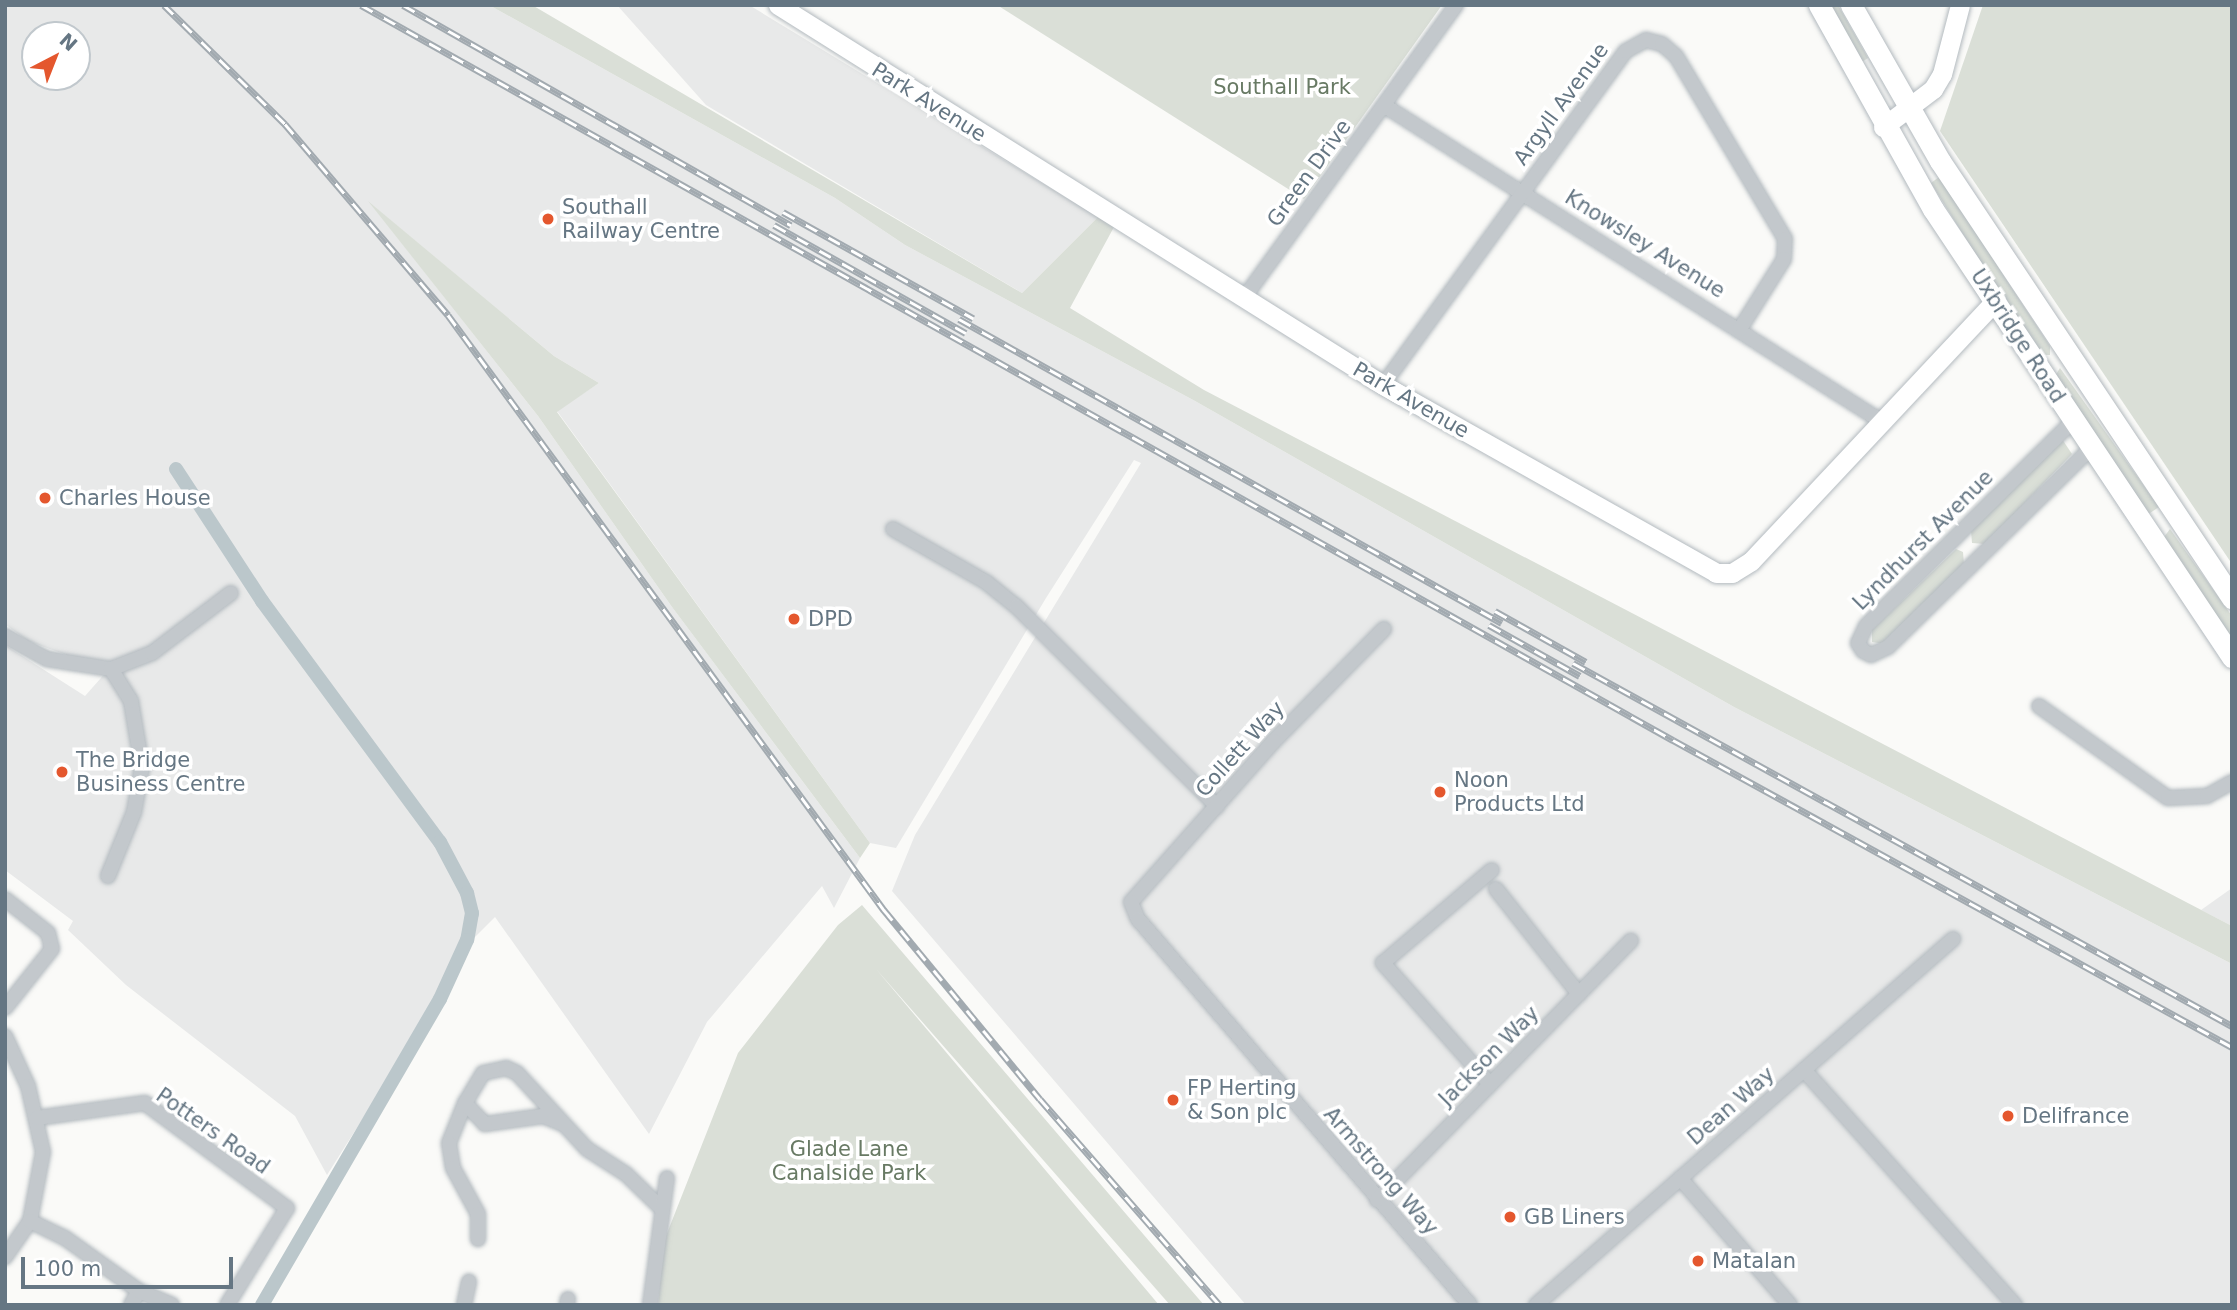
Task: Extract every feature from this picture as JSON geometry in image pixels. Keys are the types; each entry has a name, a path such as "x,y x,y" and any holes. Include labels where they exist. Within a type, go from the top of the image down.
{"main road":[{"name":"Uxbridge Road","path":"1819,5 1884,127 2040,371 2232,657"},
{"name":"Uxbridge Road","path":"1851,5 1910,110 2065,354 2232,597"},
{"path":"2040,371 2065,354"},
{"path":"2155,543 2152,532 2160,518 2175,519 2183,527"}],"street":[{"name":"Park Avenue","path":"778,5 1383,385 1699,565 1723,574 1751,561 1996,300"},
{"name":"Green Drive","path":"1244,298 1456,5"},
{"path":"1884,127 1927,96 1942,74 1959,5"},
{"name":"Argyll Avenue","path":"1383,385 1626,51 1641,40 1662,44 1679,60 1785,240 1784,259 1740,329"},
{"name":"Knowsley Avenue","path":"1385,106 1881,421"},
{"name":"Lyndhurst Avenue","path":"2074,421 1866,626 1858,643 1863,651 1871,655 1888,647 2091,448"},
{"path":"893,528 986,582 1016,606 1217,806"},
{"path":"5,636 47,659 111,669 152,653 226,596"},
{"name":"Collett Way","path":"1131,902 1217,806 1384,629"},
{"path":"108,876 134,812 142,768 131,701 111,669"},
{"path":"2039,706 2168,798 2207,796 2232,782"},
{"path":"1490,1084 1383,963 1492,870"},
{"path":"1496,889 1579,994"},
{"path":"5,899 48,933 52,949 5,1008"},
{"name":"Armstrong Way","path":"1131,902 1138,919 1470,1305"},
{"name":"Dean Way","path":"1536,1305 1953,939"},
{"name":"Jackson Way","path":"1377,1200 1631,941"},
{"path":"5,1036 37,1118 43,1152 30,1221 5,1258"},
{"path":"478,1239 478,1214 453,1168 451,1135 465,1103 483,1073 506,1068 517,1073 563,1124 660,1207"},
{"path":"1804,1070 2015,1305"},
{"name":"Potters Road","path":"37,1118 145,1103 283,1205 228,1305"},
{"path":"465,1103 485,1124"},
{"path":"451,1135 463,1127 543,1116 563,1124"},
{"path":"650,1305 660,1207 667,1178"},
{"path":"1680,1178 1790,1305"},
{"path":"30,1221 65,1238 139,1291 172,1305"},
{"path":"464,1305 469,1282"},
{"path":"131,1305 139,1291"}],"shaded area":[{"path":"5,5 489,5 835,198 905,245 1195,401 1734,707 2232,964 2232,1305 1246,1305 892,891 915,835 1141,463 1134,460 1046,598 896,848 870,843 557,411 599,383 554,356 371,204 538,416 672,607 860,858 834,908 822,886 707,1022 649,1134 495,917 455,957 434,1006 327,1175 295,1116 126,985 68,930 73,921 5,870 5,645 85,696 108,670 28,641 5,624"},
{"path":"617,5 749,5 1098,217 1022,293 706,105"},
{"path":"2232,888 2232,926 2201,910"}],"green space":[{"path":"489,5 532,5 1022,293 1098,217 1114,227 1070,308 1204,390 2232,926 2232,964 1734,707 1195,401 905,245 835,198"},
{"name":"Southall Park","path":"997,5 1442,5 1304,199"},
{"path":"1825,5 1838,5 1868,58 1857,65"},
{"path":"1983,5 2232,5 2232,564 1940,131"},
{"path":"1939,177 2050,346 2050,355 2042,355 1931,183"},
{"path":"368,201 554,356 599,383 557,412 870,843 860,858 672,607 538,416"},
{"path":"2060,368 2159,507 2147,515 2055,376"},
{"path":"2062,439 2072,454 1985,544 1972,543 1971,531"},
{"path":"2170,529 2232,616 2232,638 2164,537"},
{"path":"1956,549 1963,552 1964,564 1885,644 1872,642 1872,630"},
{"name":"Glade Lane Canalside Park","path":"862,905 1204,1305 1170,1305 876,969 1159,1305 658,1305 664,1241 738,1053 838,925"}],"waterway":[{"path":"176,469 262,601 440,842 467,893 472,913 467,940 440,999 262,1305"}],"railway":[{"path":"164,5 285,124 448,315 884,910 1040,1099 1220,1305"},
{"path":"361,5 1673,740 2232,1047"},
{"path":"403,5 791,225"},
{"path":"783,212 973,318"},
{"path":"774,225 966,333"},
{"path":"959,319 1502,623"},
{"path":"1495,611 1586,662"},
{"path":"1489,625 1580,676"},
{"path":"1573,663 2232,1026"}],"place":[{"name":"Southall Railway Centre","path":"548,219"},
{"name":"Charles House","path":"45,498"},
{"name":"DPD","path":"794,619"},
{"name":"The Bridge Business Centre","path":"62,772"},
{"name":"Noon Products Ltd","path":"1440,792"},
{"name":"FP Herting & Son plc","path":"1173,1100"},
{"name":"Delifrance","path":"2008,1116"},
{"name":"GB Liners","path":"1510,1217"},
{"name":"Matalan","path":"1698,1261"}]}
